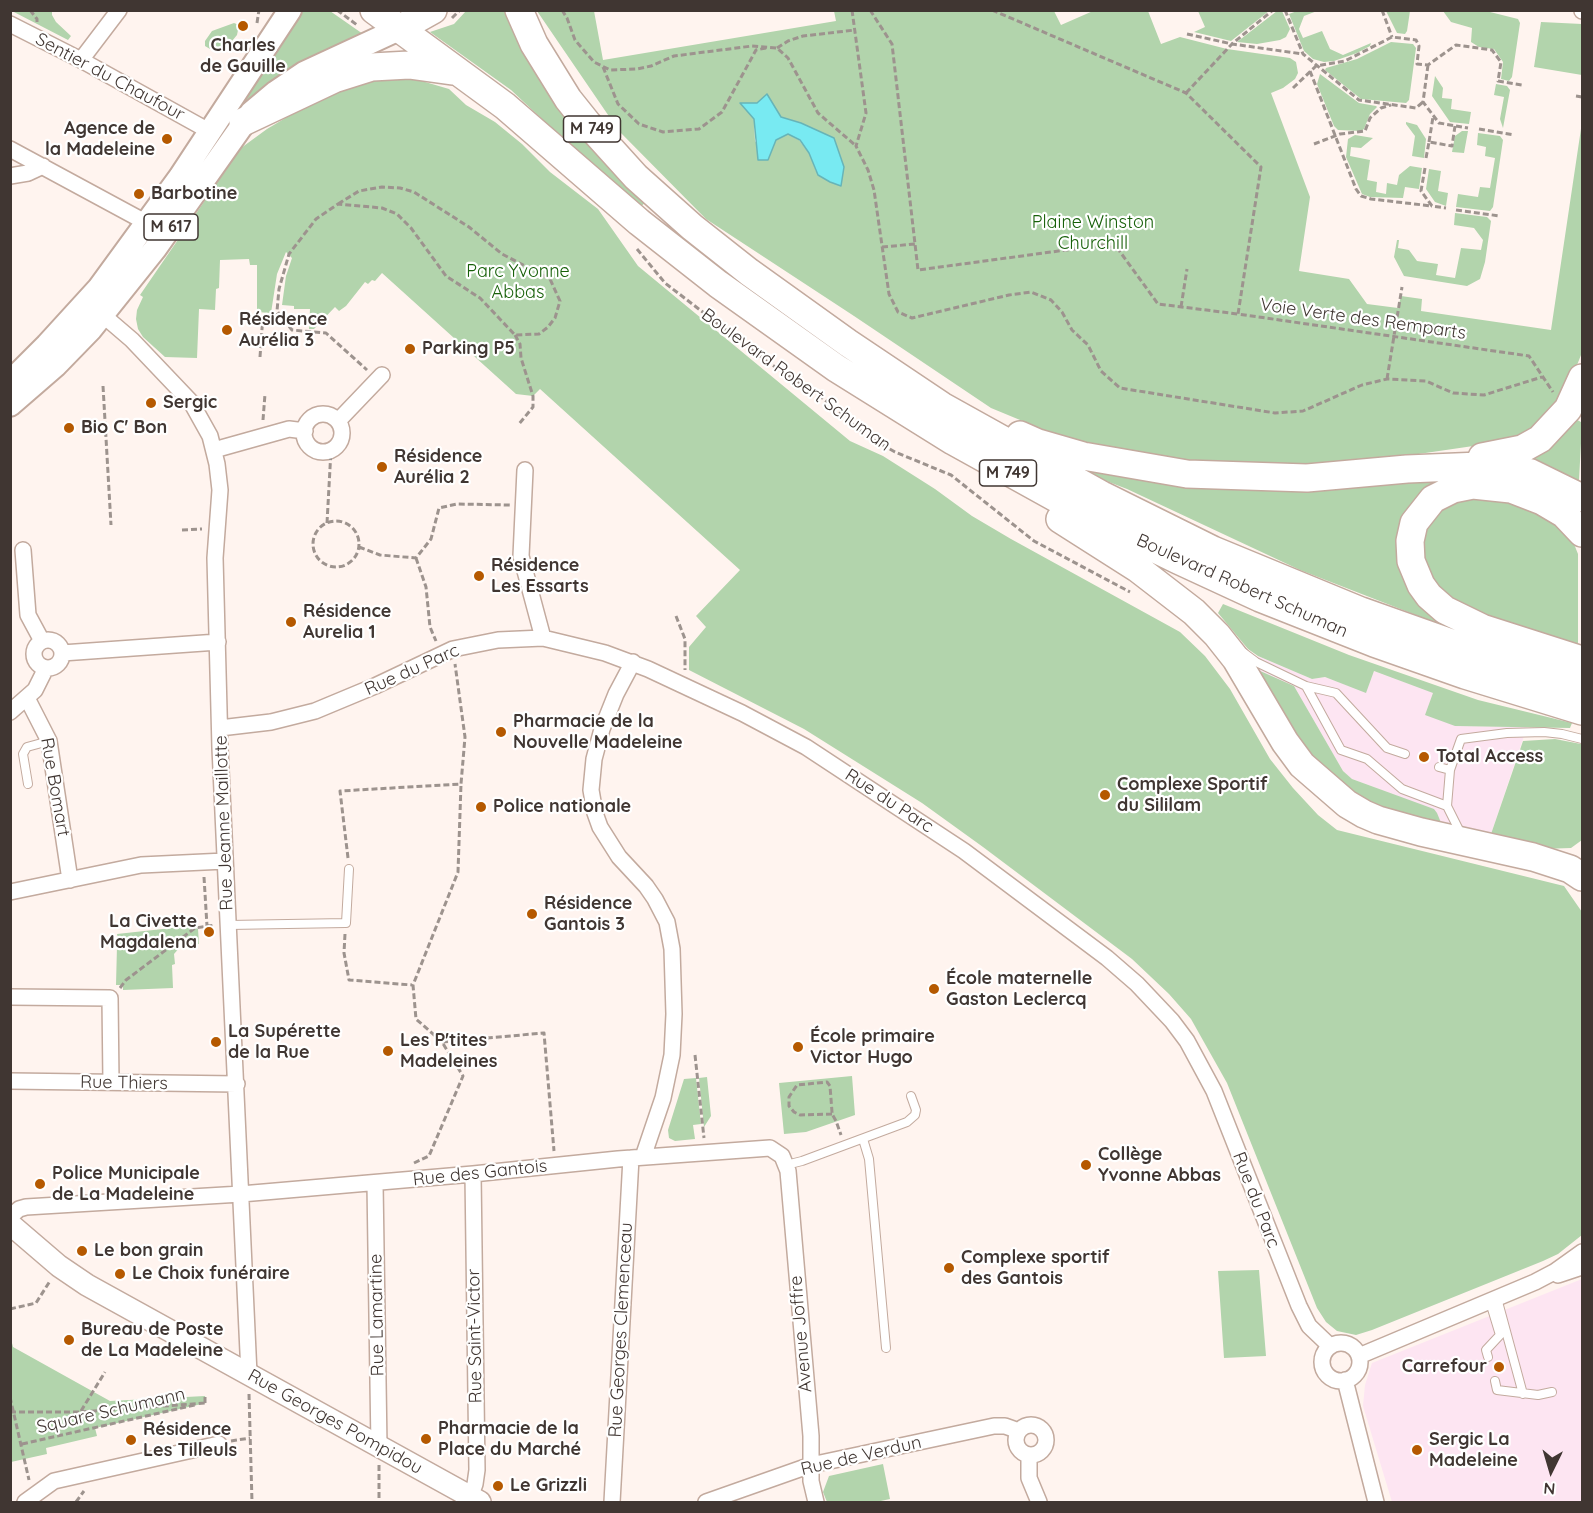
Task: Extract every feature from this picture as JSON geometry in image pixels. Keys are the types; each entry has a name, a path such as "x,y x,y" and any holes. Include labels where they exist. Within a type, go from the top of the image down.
{"highway":[{"name":"Boulevard Robert Schuman","path":"374,10 521,119 679,254 836,368 979,457 1092,518 1269,601 1374,643 1475,678 1582,711"},
{"path":"399,29 433,10"},
{"name":"Boulevard Robert Schuman","path":"519,10 534,44 568,99 636,177 692,227 749,272 913,387 970,423 1069,478 1213,550 1360,611 1502,661 1582,685"},
{"path":"243,122 334,79 372,67 409,65 459,73"},
{"path":"836,368 886,409 930,440 1137,568 1194,612 1218,635 1236,659 1302,765 1331,792 1364,814 1378,820 1464,842 1533,857 1553,860 1582,857"},
{"path":"1407,469 1507,453 1532,445 1551,429 1568,409 1582,378"},
{"path":"913,387 1038,443 1083,456 1173,473 1227,477 1298,478 1407,469 1480,466 1516,469 1545,479 1582,498"},
{"path":"1582,533 1564,514 1542,501 1511,489 1473,485 1453,489 1433,499 1414,523 1410,542 1411,561 1421,585 1429,596 1445,610 1490,630 1582,660"},
{"path":"1533,857 1570,869 1582,877"}],"main road":[{"path":"263,50 273,30 277,10"},
{"name":"M 617","path":"10,382 90,299 180,177 290,10"},
{"name":"M 617","path":"10,405 54,366 102,315 155,249 243,122 267,99 295,78 399,29"}],"street":[{"path":"81,60 119,10"},
{"name":"Sentier du Chaufour","path":"10,24 81,60 209,131"},
{"path":"102,315 97,310 98,303 199,161 209,131"},
{"path":"10,149 147,223"},
{"path":"10,176 28,173 43,166"},
{"name":"Rue Jeanne Maillotte","path":"102,315 132,340 191,402 204,422 214,450 220,490 215,529 220,728 219,861 229,925 249,1374"},
{"path":"338,421 380,377"},
{"path":"321,414 338,421 342,432 339,444 331,450 323,451 311,447 305,437 310,420 321,414"},
{"path":"214,450 289,429 305,431"},
{"path":"525,470 522,556 543,638"},
{"path":"23,549 28,615 42,641"},
{"name":"Rue du Parc","path":"220,728 271,722 315,711 375,686 448,651 498,640 543,638 606,652 633,662 742,713 806,747 964,851 1098,952 1143,990 1177,1027 1214,1091 1299,1306 1309,1326 1330,1346"},
{"path":"42,641 55,642 62,653 57,664 46,668 38,664 34,656 36,647 42,641"},
{"path":"62,653 218,642"},
{"name":"Rue Georges Clemenceau","path":"612,1503 637,1157 663,1098 671,1061 674,1032 672,949 667,922 646,886 620,857 600,827 591,790 594,759 602,729 616,694 633,662"},
{"path":"10,712 41,682 46,668"},
{"name":"Rue Bomart","path":"27,698 49,741 70,880"},
{"path":"10,892 141,865 219,861"},
{"path":"10,996 110,998 111,1082"},
{"name":"Rue Thiers","path":"10,1081 237,1084"},
{"name":"Rue des Gantois","path":"10,1217 19,1209 26,1207 241,1194 705,1152 770,1148 778,1152 786,1165"},
{"name":"Avenue Joffre","path":"786,1165 811,1437 812,1481 816,1503"},
{"name":"Rue Saint-Victor","path":"473,1174 477,1470 475,1500"},
{"name":"Rue Lamartine","path":"375,1183 379,1447"},
{"name":"Rue Georges Pompidou","path":"10,1224 58,1266 104,1294 475,1500"},
{"path":"1359,1356 1535,1282 1554,1272 1582,1251"},
{"path":"1535,1282 1582,1267"},
{"path":"1335,1344 1347,1344 1357,1351 1359,1356 1360,1363 1355,1374 1345,1380 1332,1379 1323,1369 1322,1357 1330,1346 1335,1344"},
{"path":"1345,1380 1376,1503"},
{"path":"1032,1424 1039,1426 1046,1435 1043,1449 1037,1454 1029,1455 1021,1451 1016,1440 1018,1431 1032,1424"},
{"name":"Rue de Verdun","path":"706,1503 812,1465 993,1426 1005,1426 1018,1431"},
{"path":"29,1500 54,1481 219,1443"},
{"path":"1029,1455 1029,1478 1039,1503"}],"lane":[{"path":"1194,612 1223,633 1256,662 1306,686 1336,693 1387,748 1405,754"},
{"path":"1306,686 1341,750 1367,759 1402,789 1447,806"},
{"path":"1464,842 1447,806 1450,770 1461,739 1507,733 1544,732 1582,738"},
{"path":"28,784 23,754 27,747 49,741"},
{"path":"1439,767 1450,770"},
{"path":"229,925 346,923 349,869"},
{"path":"786,1165 802,1161 913,1118 916,1110 911,1096"},
{"path":"863,1138 869,1159 886,1348"},
{"path":"1488,1357 1486,1350 1500,1335 1493,1300"},
{"path":"1493,1300 1523,1394"},
{"path":"1495,1382 1497,1390 1538,1395 1552,1392"}],"path":[{"path":"337,10 356,24 373,42"},
{"path":"562,10 575,40 594,62 610,70 651,66 674,56 752,46 777,48 788,58 818,113 856,146 868,170 874,190 889,294 898,312 912,318 1031,292 1051,300 1062,312 1072,330 1089,345 1101,371 1120,388 1275,413 1303,411 1362,385 1387,379 1402,287"},
{"path":"852,10 866,113 856,146"},
{"path":"870,10 892,44 918,270 1103,245 1118,249 1158,304 1238,314"},
{"name":"Voie Verte des Remparts","path":"992,10 1186,93 1261,167 1238,314 1529,356 1542,376 1484,395 1453,393 1426,381 1387,379"},
{"path":"1186,93 1232,44 1273,10"},
{"path":"1285,10 1303,54 1359,100 1416,108 1423,102"},
{"path":"1382,10 1392,37"},
{"path":"777,48 788,40 803,36 855,30"},
{"path":"1187,34 1232,44 1303,54"},
{"path":"1293,88 1316,66 1345,60 1392,37 1416,40 1419,46 1417,64 1428,65 1456,45 1492,50 1501,62 1498,81 1522,85"},
{"path":"603,66 618,104 639,124 663,132 699,129 722,112 756,50 770,47"},
{"path":"1428,65 1423,102 1439,123 1468,128"},
{"path":"1310,71 1334,136 1361,196 1446,208"},
{"path":"1576,96 1582,97"},
{"path":"1314,144 1334,136 1365,131 1370,118 1381,108 1393,105"},
{"path":"1426,158 1433,117"},
{"path":"1429,142 1452,146 1455,126"},
{"path":"1479,129 1514,135"},
{"path":"1425,168 1422,191 1432,206"},
{"path":"260,357 263,315 277,316 279,289 289,254 316,219 359,191 382,187 414,192 469,226 501,254 550,279 560,301 555,318 539,334 515,335"},
{"path":"338,204 382,208 397,214 411,228 446,276 480,298 515,335 520,344 521,358 533,407 519,424"},
{"path":"1456,210 1500,216"},
{"name":"Boulevard Robert Schuman","path":"630,241 665,283 769,363 819,395 867,436 896,453 951,475 1034,541 1131,592"},
{"path":"882,247 915,244"},
{"path":"1181,307 1187,269"},
{"path":"277,311 292,330 326,333 380,377"},
{"path":"103,386 111,525"},
{"path":"262,436 265,394"},
{"path":"327,523 331,450"},
{"path":"416,558 431,539 439,508 457,504 523,504"},
{"path":"337,521 351,527 358,540 356,555 346,565 331,567 318,559 313,545 317,531 327,523 337,521"},
{"path":"182,530 215,529"},
{"path":"358,548 380,555 416,558"},
{"path":"407,1167 429,1156 463,1076 442,1042 416,1019 413,985 458,872 465,737 448,651 430,627 426,587 416,558"},
{"path":"676,616 685,639 685,686"},
{"path":"349,869 340,791 461,784"},
{"path":"207,926 204,876 213,875 219,861"},
{"path":"346,923 344,953 349,980 413,985"},
{"path":"123,984 195,928"},
{"path":"442,1042 544,1033 555,1165"},
{"path":"695,1055 705,1152"},
{"path":"832,1114 800,1115 789,1106 789,1097 797,1085 827,1082 830,1086 832,1114 845,1145"},
{"path":"10,1309 36,1303 58,1266"},
{"name":"Square Schumann","path":"80,1412 105,1372"},
{"path":"249,1374 252,1503"},
{"name":"Square Schumann","path":"10,1396 12,1412 22,1444 29,1500"},
{"name":"Square Schumann","path":"205,1396 206,1403"},
{"name":"Square Schumann","path":"12,1412 80,1412 206,1403"},
{"name":"Square Schumann","path":"22,1444 206,1403"},
{"path":"379,1447 379,1503"}],"shaded area":[{"path":"1258,656 1312,679 1325,677 1366,692 1374,671 1434,693 1455,726 1527,727 1490,837 1442,826 1379,789 1352,779 1343,771 1294,686 1258,670 1256,662"},
{"path":"1582,1279 1582,1502 1392,1502 1363,1406 1365,1385 1372,1363"}],"green space":[{"path":"12,11 52,11 56,22 71,36 68,40"},
{"path":"299,11 330,11 363,34 204,164 218,127"},
{"path":"466,11 505,11 512,28 549,92 647,201 638,209 511,90 430,32 454,24"},
{"name":"Plaine Winston Churchill","path":"537,11 594,11 603,60 836,21 834,11 1054,11 1061,25 1093,11 1148,11 1161,44 1180,37 1227,49 1290,58 1296,62 1298,73 1295,79 1271,93 1310,197 1299,271 1349,279 1367,304 1398,308 1401,296 1422,299 1421,311 1551,330 1582,122 1581,355 1562,403 1528,438 1350,464 1193,466 1083,446 991,408 706,219 619,131","holes":["767,95 780,117 801,123 833,138 844,167 816,171 809,153 799,140 788,134 776,140 768,160 755,141 754,119"]},
{"path":"1198,11 1269,11 1231,41 1194,32 1205,27"},
{"path":"1277,11 1282,11 1290,29 1286,37 1257,44 1237,42"},
{"path":"1297,11 1317,11 1304,16 1299,29 1303,38 1322,31 1330,49 1343,55 1371,43 1370,46 1334,61 1324,62 1313,59 1304,51 1289,14"},
{"path":"1386,11 1410,11 1405,34 1397,33"},
{"path":"1443,11 1486,11 1518,19 1520,23 1512,77 1509,81 1501,79 1503,62 1494,49 1479,47 1471,42 1472,28 1451,22"},
{"path":"1541,22 1582,24 1582,75 1534,67"},
{"path":"234,23 239,25 237,35 232,41 218,48 210,49 205,46 205,41 212,31"},
{"path":"1391,42 1413,44 1416,48 1409,100 1406,103 1361,99 1325,70 1357,59"},
{"name":"Complexe Sportif du Sililam","path":"380,72 449,89 466,105 495,122 522,144 550,172 598,209 638,266 850,441 883,456 972,516 1011,539 1180,632 1205,656 1230,689 1270,759 1318,815 1337,830 1564,886 1582,912 1582,1235 1558,1254 1543,1261 1372,1330 1356,1335 1337,1331 1326,1322 1317,1308 1227,1083 1191,1019 1169,994 1132,959 922,803 804,729 689,670 689,647 706,627 696,616 740,570 540,389 533,396 516,394 382,273 375,281 372,280 368,284 365,282 346,306 339,311 335,307 314,329 309,329 310,309 294,309 294,306 282,305 286,276 292,258 286,252 277,274 271,313 257,312 257,265 250,265 249,259 220,260 215,310 199,309 197,358 165,357 143,337 136,319 143,297 140,295 241,148 267,129 336,88"},
{"path":"1320,74 1359,103 1377,107 1370,114 1364,129 1361,131 1338,130 1334,126 1317,84"},
{"path":"1435,76 1443,88 1442,98 1452,99 1451,109 1471,112 1469,124 1450,122 1432,96"},
{"path":"1496,84 1507,86 1510,90 1503,128 1500,119 1504,97 1494,95"},
{"path":"1406,122 1417,125 1426,139 1424,158 1412,156 1415,136"},
{"path":"1462,131 1468,131 1464,153 1452,152 1455,136"},
{"path":"1478,133 1500,136 1503,140 1493,207 1490,211 1456,207 1458,194 1478,197 1480,187 1490,188 1495,158 1485,156 1486,147 1477,145"},
{"path":"1355,135 1373,138 1361,148 1351,147 1350,156 1370,160 1367,180 1377,182 1376,192 1386,194 1387,183 1397,185 1399,175 1410,166 1422,168 1419,189 1405,187 1403,198 1370,197 1362,194 1346,157 1348,139"},
{"path":"1429,169 1441,171 1438,191 1448,193 1446,206 1435,202 1426,189"},
{"path":"1455,213 1487,217 1491,221 1480,279 1467,286 1404,276 1394,257 1397,240 1399,240 1398,248 1409,250 1417,261 1438,264 1436,275 1455,278 1461,248 1481,250 1483,240 1474,228 1454,225"},
{"path":"1570,416 1582,425 1579,480 1575,483 1517,459"},
{"path":"1050,455 1460,472 1517,484 1411,514 1444,626 1300,570"},
{"path":"1476,495 1532,507 1570,534 1578,554 1578,652 1459,605 1432,580 1422,551 1425,528 1433,516 1451,502"},
{"path":"1223,604 1349,655 1478,700 1572,723 1570,728 1455,726 1425,715 1433,693 1374,671 1366,693 1325,677 1312,679 1258,656 1248,649 1218,613"},
{"path":"1258,670 1294,686 1343,771 1352,779 1434,809 1444,830 1364,804 1313,765"},
{"path":"1555,739 1581,744 1582,840 1571,848 1542,849 1490,837 1523,741"},
{"path":"190,926 198,929 199,944 181,946 174,954 173,988 123,990 123,985 116,985 119,943 117,934"},
{"path":"852,1076 855,1115 806,1132 784,1134 779,1083"},
{"path":"707,1077 711,1116 704,1127 699,1078"},
{"path":"696,1078 701,1124 693,1125 695,1139 675,1141 669,1138 668,1130 684,1079"},
{"path":"1259,1270 1266,1356 1224,1358 1218,1271"},
{"path":"10,1335 13,1347 110,1401 205,1396 206,1403 95,1428 97,1436 46,1448 47,1454 11,1462"},
{"path":"883,1464 890,1499 876,1502 827,1502 823,1492 829,1476"}],"water":[{"path":"767,94 781,117 834,138 844,167 841,186 818,175 809,153 800,140 788,134 776,140 768,160 758,160 754,119 740,103 757,103"}],"place":[{"name":"Charles de Gauille","path":"243,26"},
{"name":"Agence de la Madeleine","path":"167,139"},
{"name":"Barbotine","path":"139,194"},
{"name":"Résidence Aurélia 3","path":"227,330"},
{"name":"Parking P5","path":"410,349"},
{"name":"Sergic","path":"151,403"},
{"name":"Bio C' Bon","path":"69,428"},
{"name":"Résidence Aurélia 2","path":"382,467"},
{"name":"Résidence Les Essarts","path":"479,576"},
{"name":"Résidence Aurelia 1","path":"291,622"},
{"name":"Pharmacie de la Nouvelle Madeleine","path":"501,732"},
{"name":"Total Access","path":"1424,757"},
{"name":"Complexe Sportif du Sililam","path":"1105,795"},
{"name":"Police nationale","path":"481,807"},
{"name":"Résidence Gantois 3","path":"532,914"},
{"name":"La Civette Magdalena","path":"209,932"},
{"name":"École maternelle Gaston Leclercq","path":"934,989"},
{"name":"La Supérette de la Rue","path":"216,1042"},
{"name":"École primaire Victor Hugo","path":"798,1047"},
{"name":"Les P'tites Madeleines","path":"388,1051"},
{"name":"Collège Yvonne Abbas","path":"1086,1165"},
{"name":"Police Municipale de La Madeleine","path":"40,1184"},
{"name":"Le bon grain","path":"82,1251"},
{"name":"Complexe sportif des Gantois","path":"949,1268"},
{"name":"Le Choix funéraire","path":"120,1274"},
{"name":"Bureau de Poste de La Madeleine","path":"69,1340"},
{"name":"Carrefour","path":"1499,1367"},
{"name":"Pharmacie de la Place du Marché","path":"426,1439"},
{"name":"Résidence Les Tilleuls","path":"131,1440"},
{"name":"Sergic La Madeleine","path":"1417,1450"},
{"name":"Le Grizzli","path":"498,1486"}],"park label":[{"name":"Parc Yvonne Abbas","path":"518,282"}]}
